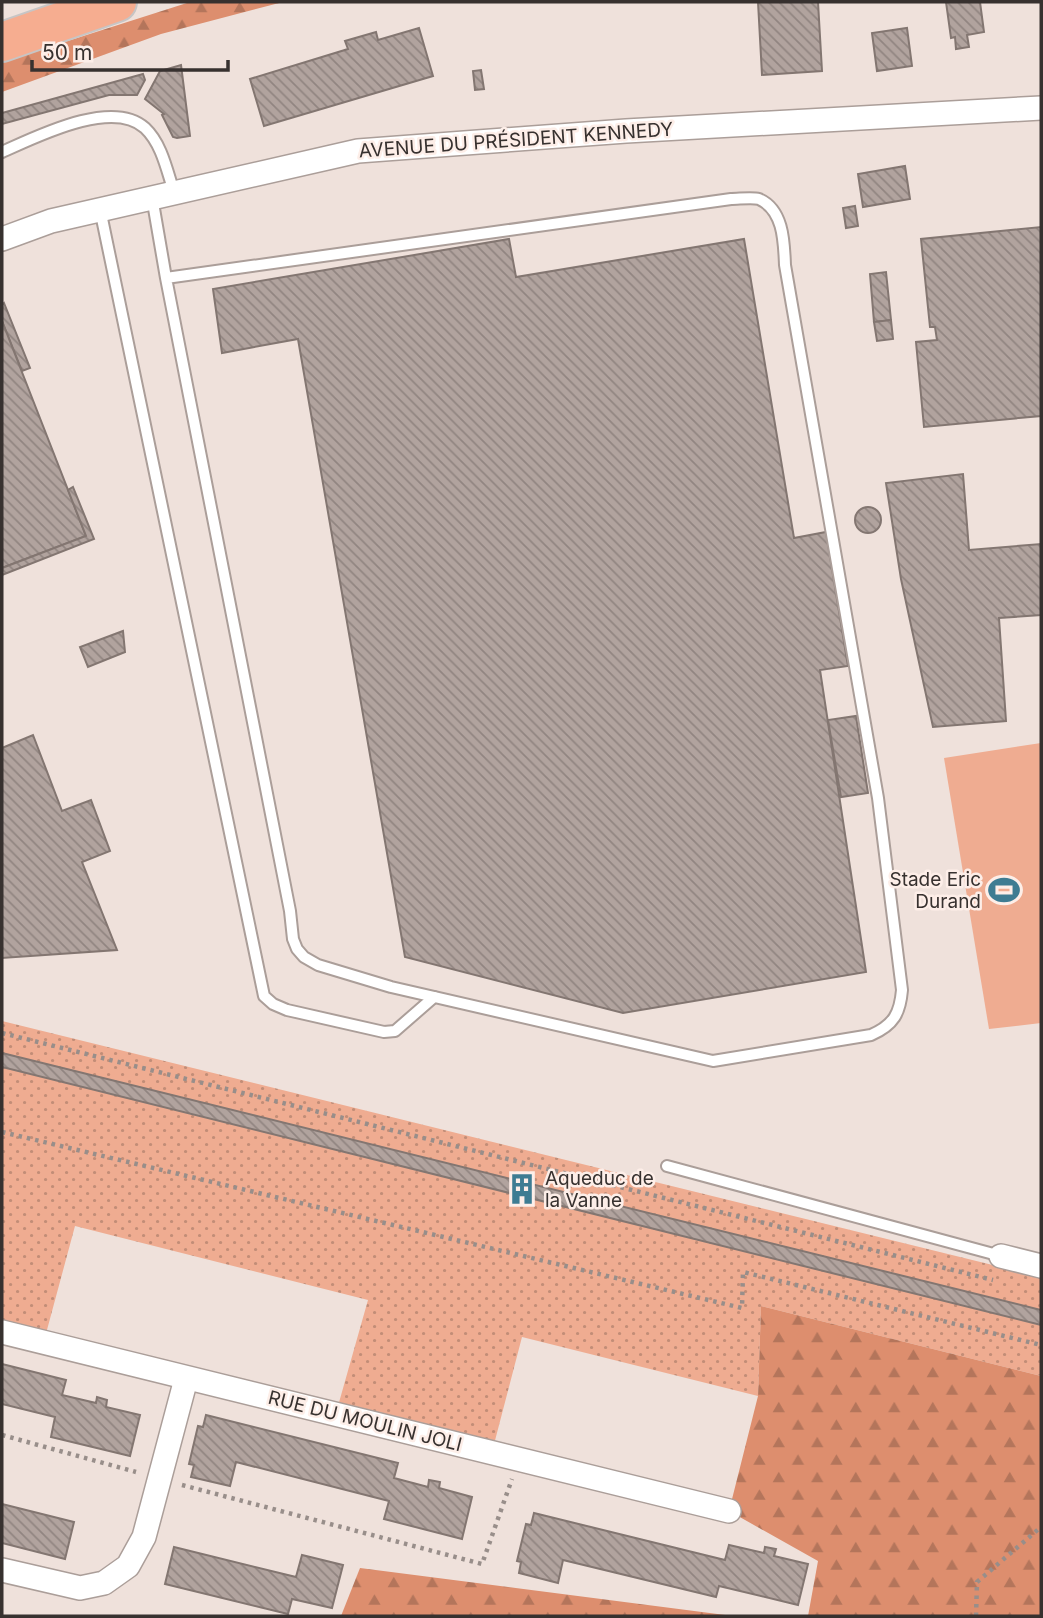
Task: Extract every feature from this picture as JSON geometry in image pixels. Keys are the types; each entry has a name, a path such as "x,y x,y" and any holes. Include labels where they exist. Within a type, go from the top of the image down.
{"highway":[{"path":"2,30 106,2"},
{"path":"2,42 117,2"}],"street":[{"name":"AVENUE DU PRÉSIDENT KENNEDY","path":"2,239 51,221 358,151 626,131 1041,108"},
{"path":"1001,1256 1041,1266"},
{"name":"RUE DU MOULIN JOLI","path":"2,1332 729,1511"},
{"path":"2,1570 80,1588 104,1583 128,1566 144,1537 186,1379"}],"lane":[{"path":"2,152 31,139 91,119 116,116 134,121 154,139 160,150 166,278 290,911 293,939 304,957 318,965 434,997 713,1061 871,1035 887,1027 900,1008 902,990 878,798 785,265 784,235 774,212 759,199 731,199 166,278"},
{"path":"100,209 264,996 286,1010 384,1032 396,1031 434,997"},
{"path":"667,1167 1001,1256"}],"path":[{"path":"2,1033 286,1106 1001,1282"},
{"path":"2,1132 742,1308 743,1272 1041,1345"},
{"path":"2,1435 482,1564 519,1459"},
{"path":"976,1616 977,1582 1041,1527"}],"shaded area":[{"name":"Stade Eric Durand","path":"1041,743 1041,1023 989,1029 944,758"},
{"path":"2,1021 1041,1277 1041,1376 761,1306 758,1396 522,1337 492,1452 336,1413 368,1300 75,1226 44,1341 2,1331"}],"green space":[{"path":"190,2 283,2 161,34 2,92 2,62"},
{"path":"761,1306 1041,1376 1041,1616 808,1616 818,1561 729,1511 758,1396"},
{"path":"360,1568 733,1616 341,1616"}],"building":[{"path":"758,2 818,2 822,71 762,75"},
{"path":"946,2 980,2 984,32 967,35 969,47 956,49 955,37 951,38"},
{"path":"419,28 433,76 264,126 250,79 348,49 345,41 376,32 378,40"},
{"path":"907,28 912,66 877,71 872,33"},
{"path":"181,65 190,136 177,138 173,137 162,115 164,114 145,99 160,71"},
{"path":"481,70 484,89 475,90 473,71"},
{"path":"143,74 145,80 137,95 109,95 2,124 2,113"},
{"path":"905,166 910,199 863,207 858,174"},
{"path":"855,206 858,226 846,228 843,208"},
{"path":"1041,227 1041,416 924,427 916,342 937,340 935,327 930,327 921,239"},
{"path":"509,239 516,277 744,239 794,538 826,532 848,666 820,670 866,972 623,1013 405,957 298,339 222,353 213,289"},
{"path":"886,272 891,320 874,322 870,274"},
{"path":"4,303 30,368 22,371 2,321"},
{"path":"891,320 893,339 877,341 874,322"},
{"path":"2,321 86,536 2,568"},
{"path":"963,474 969,550 1041,544 1041,615 999,618 1006,721 933,727 901,579 886,483"},
{"path":"73,487 94,539 2,575 2,568 86,536 68,490"},
{"path":"868,507 878,510 881,520 878,530 868,533 858,530 855,520 858,510"},
{"path":"123,631 125,652 88,667 80,647"},
{"path":"856,716 868,793 841,797 828,720"},
{"path":"33,735 62,811 91,800 110,851 82,862 117,950 2,958 2,748"},
{"name":"Aqueduc de la Vanne","path":"2,1053 1041,1310 1041,1325 2,1067"},
{"path":"2,1364 66,1380 62,1395 96,1403 97,1397 107,1400 106,1407 140,1415 130,1456 51,1437 55,1417 2,1404"},
{"path":"206,1415 398,1463 394,1478 428,1487 429,1480 440,1482 439,1488 472,1497 462,1539 384,1519 389,1501 236,1462 230,1486 191,1477 194,1465 189,1464 198,1426 203,1427"},
{"path":"2,1504 74,1522 65,1559 2,1543"},
{"path":"534,1513 725,1560 729,1545 764,1553 765,1547 776,1549 774,1556 808,1564 798,1605 719,1586 716,1597 563,1560 558,1583 519,1573 521,1562 517,1561 526,1524 531,1525"},
{"path":"174,1547 296,1577 302,1555 343,1565 332,1608 292,1599 288,1614 165,1584"}],"place":[{"name":"Stade Eric Durand","path":"1004,890"},
{"name":"Aqueduc de la Vanne","path":"522,1189"}]}
